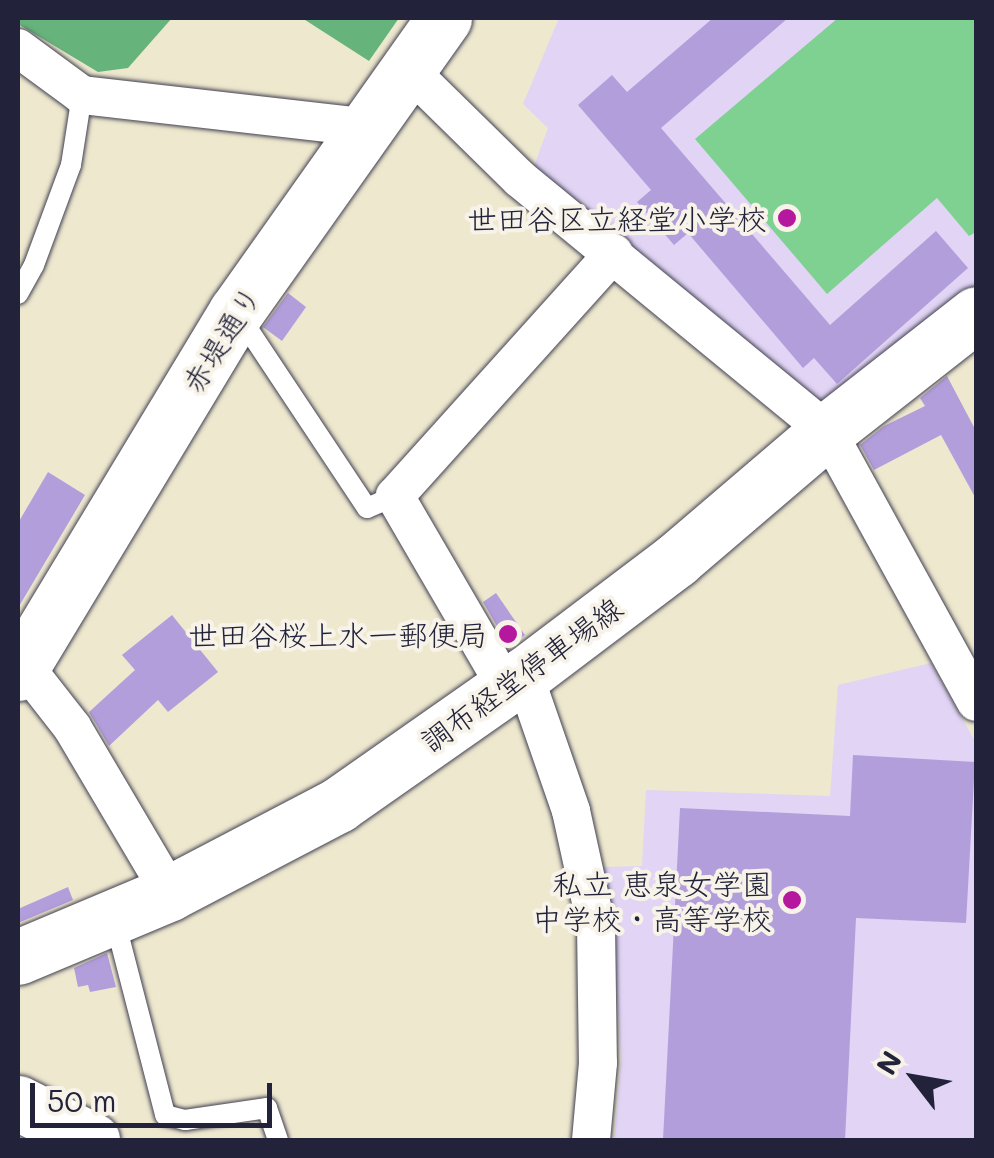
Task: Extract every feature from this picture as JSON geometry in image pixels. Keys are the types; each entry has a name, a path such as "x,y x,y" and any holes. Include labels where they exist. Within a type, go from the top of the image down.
{"main road":[{"name":"赤堤通り","path":"20,665 236,312 444,18"},
{"name":"調布経堂停車場線","path":"18,957 170,894 338,805 515,681 676,560 826,431 976,314"},
{"path":"18,1103 92,1140"}],"street":[{"path":"18,48 82,95 364,127"},
{"path":"407,68 520,179 826,431 976,702"},
{"path":"591,1140 598,1063 596,926 571,811 515,681 395,496 614,253"},
{"path":"20,665 72,727 170,894"}],"lane":[{"path":"18,294 34,264 71,165 82,95"},
{"path":"236,312 367,508 395,496"},
{"path":"114,919 165,1116 185,1120 267,1108 278,1140"}],"shaded area":[{"name":"世田谷区立経堂小学校","path":"559,18 976,18 976,290 827,407 534,166 548,128 523,104"},
{"name":"私立 恵泉女学園 中学校・高等学校","path":"931,663 976,743 976,1140 614,1140 621,1059 613,933 603,867 642,866 646,790 830,796 838,685"}],"green space":[{"path":"18,18 172,18 128,68 98,72 18,24"},
{"path":"302,18 399,18 369,61"},
{"path":"838,18 976,18 976,232 969,236 937,198 827,294 695,139"}],"building":[{"path":"713,18 788,18 661,128 830,325 936,231 968,268 837,384 814,358 803,368 688,233 674,245 637,202 651,190 578,105 612,75 627,92"},
{"path":"288,293 306,307 282,341 263,327"},
{"path":"947,376 976,431 976,499 941,435 874,470 860,445 884,426 925,406 920,398"},
{"path":"48,472 85,495 18,608 18,523"},
{"path":"496,593 525,635 509,647 483,602"},
{"path":"172,615 218,672 168,712 158,700 109,746 89,712 135,670 122,655"},
{"path":"853,755 975,762 966,923 856,918 845,1140 663,1140 680,808 850,816"},
{"path":"68,887 73,900 18,923 18,909"},
{"path":"107,953 116,987 90,992 88,985 78,987 74,968"}],"place":[{"name":"世田谷区立経堂小学校","path":"787,218"},
{"name":"世田谷桜上水一郵便局","path":"508,634"},
{"name":"私立 恵泉女学園 中学校・高等学校","path":"792,900"}]}
